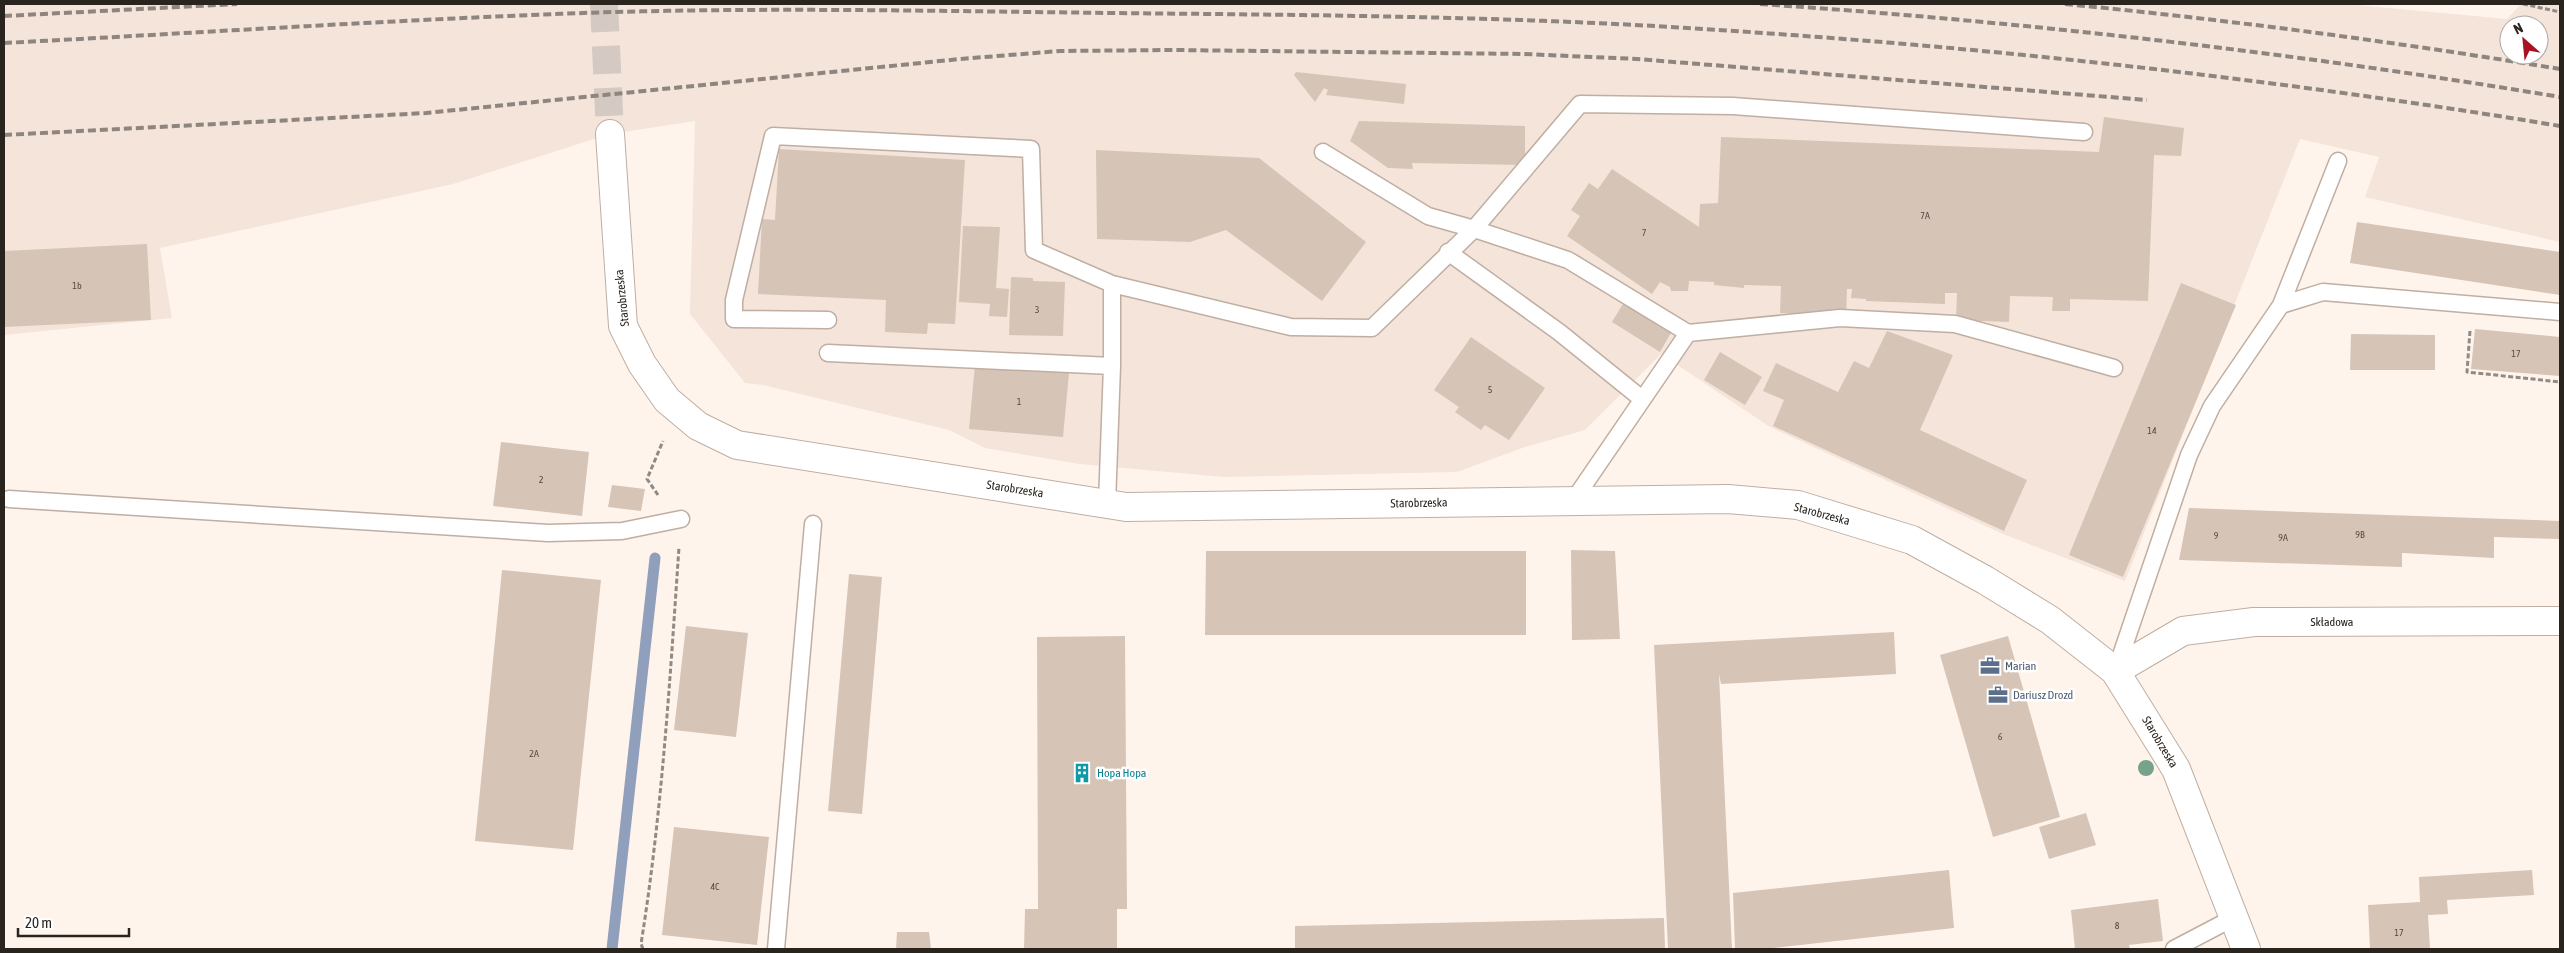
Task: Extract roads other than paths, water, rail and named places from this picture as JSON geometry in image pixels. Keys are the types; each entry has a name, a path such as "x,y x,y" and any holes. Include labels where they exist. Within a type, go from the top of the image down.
{"street":[{"name":"Starobrzeska","path":"610,134 623,326 642,364 667,400 698,426 737,444 1126,507 1728,500 1798,505 1912,540 1985,580 2050,620 2115,671 2176,768 2246,949"},
{"name":"Składowa","path":"2115,671 2183,631 2254,622 2560,621"}],"lane":[{"path":"828,320 734,319 734,300 773,136 1031,149 1034,250 1112,284 1290,327 1372,328 1448,252 1474,229 1580,104 1733,106 2084,132"},
{"path":"1323,152 1428,216 1568,260 1688,333 1840,318 1955,324 2114,368"},
{"path":"2115,671 2189,455 2212,406 2281,305 2338,162"},
{"path":"1448,252 1559,332 1642,399"},
{"path":"1107,504 1112,366 1112,284"},
{"path":"2281,305 2323,292 2560,312"},
{"path":"1573,501 1688,333"},
{"path":"828,353 1112,366"},
{"path":"10,499 548,532 622,531 681,519"},
{"path":"776,949 813,524"},
{"path":"2174,949 2235,917"}],"waterway":[{"path":"612,949 655,558"}],"tunnel":[{"path":"604,4 610,134"}],"railway":[{"path":"4,16 237,4"},
{"path":"1760,4 1961,20 2162,41 2361,66 2560,97"},
{"path":"2065,4 2313,32 2560,69"},
{"path":"4,43 438,19 649,11 913,11 1333,16 1555,21 1811,36 2026,55 2240,79 2560,126"},
{"path":"4,135 426,113 960,59 1060,51 1174,50 1524,54 1637,59 2147,100"}],"place":[{"name":"Marian","path":"1990,666"},
{"name":"Dariusz Drozd","path":"1998,695"},
{"name":"Hopa Hopa","path":"1082,773"}]}
